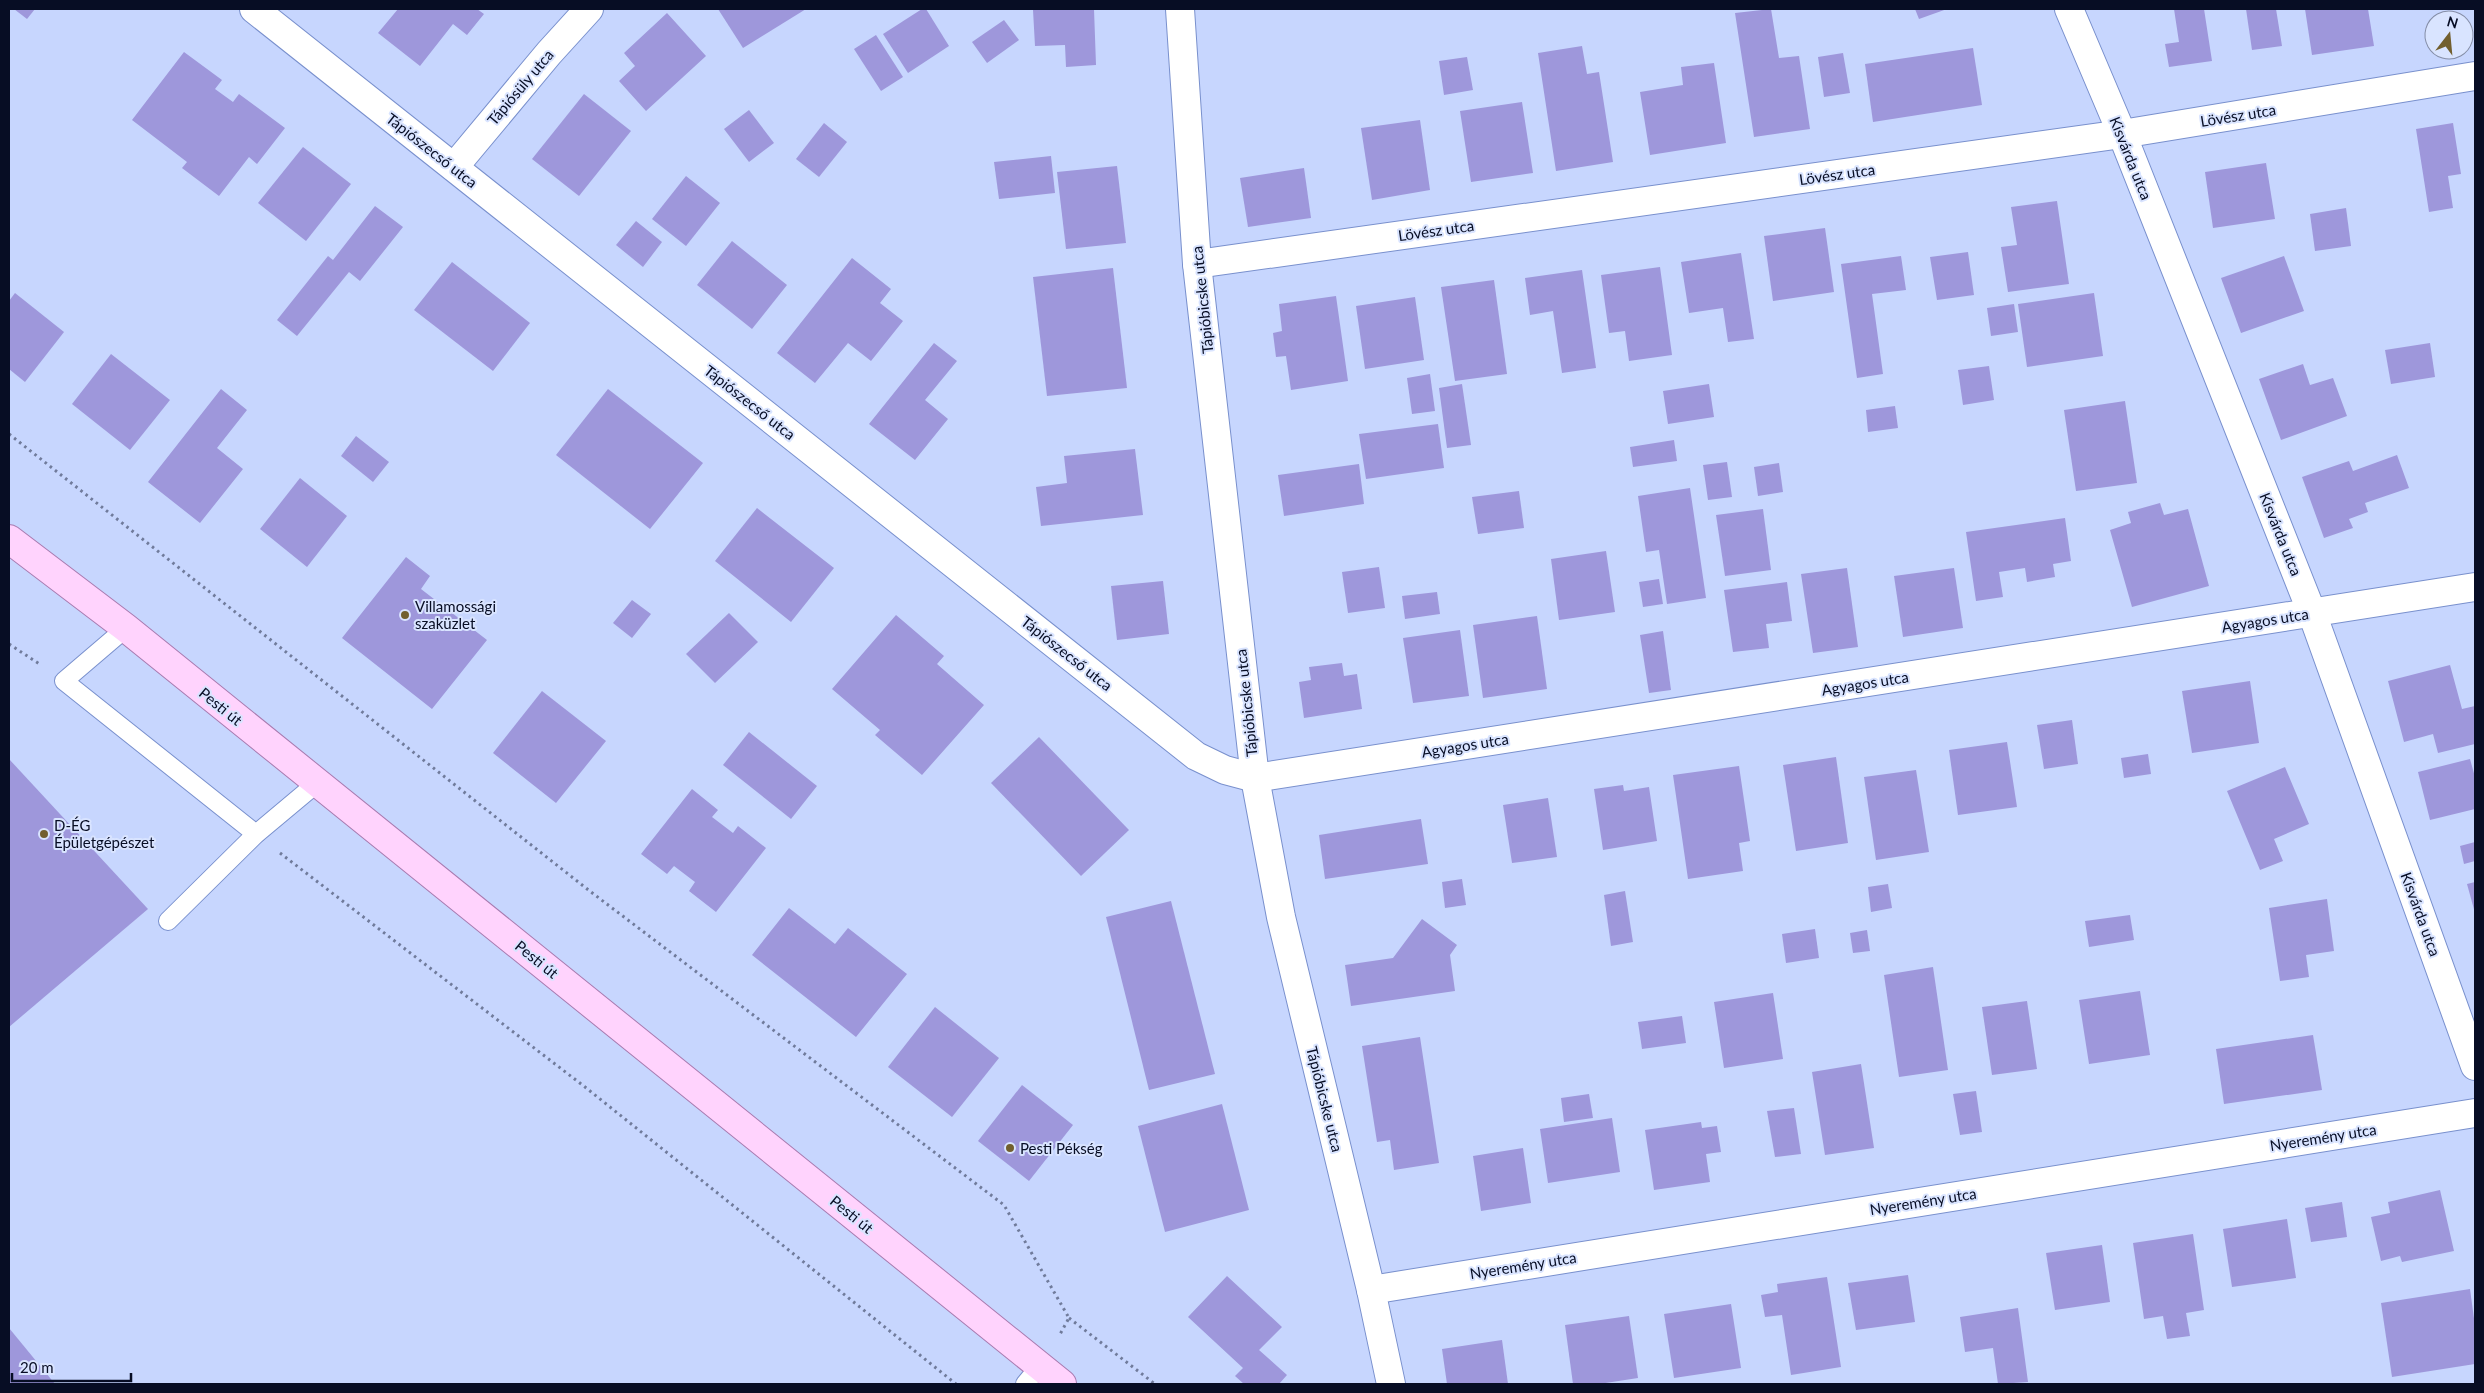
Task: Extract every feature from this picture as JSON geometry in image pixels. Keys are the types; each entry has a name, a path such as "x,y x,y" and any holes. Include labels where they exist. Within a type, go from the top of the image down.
{"main road":[{"name":"Pesti út","path":"9,539 126,628 317,783 1032,1375 1062,1384"}],"street":[{"name":"Tápiószecső utca","path":"254,9 1196,756 1225,770 1255,778"},
{"name":"Tápiósüly utca","path":"454,167 548,53 589,9"},
{"name":"Tápióbicske utca","path":"1180,9 1197,264 1255,778 1281,917 1371,1290 1391,1384"},
{"name":"Kisvárda utca","path":"2069,9 2122,134 2312,613 2475,1066"},
{"name":"Lövész utca","path":"1197,264 2122,134 2475,76"},
{"name":"Agyagos utca","path":"1255,778 2475,587"},
{"name":"Nyeremény utca","path":"1371,1290 2475,1113"}],"lane":[{"path":"126,628 64,681 256,834"},
{"path":"168,920 256,834 317,783"}],"path":[{"path":"9,434 591,892 1004,1205 1069,1318 1155,1384"},
{"path":"9,644 64,681"},
{"path":"256,834 585,1087 956,1384"},
{"path":"1032,1375 1069,1318"}],"building":[{"path":"14,9 35,9 27,19"},
{"path":"398,9 477,9 484,14 467,35 453,24 420,66 378,33"},
{"path":"718,9 806,9 743,48"},
{"path":"922,9 926,9 949,46 908,73 883,34"},
{"path":"1094,9 1096,65 1066,67 1065,45 1035,46 1033,10"},
{"path":"1771,9 1779,58 1799,56 1810,129 1754,137 1735,13"},
{"path":"1915,9 1947,9 1919,19"},
{"path":"2174,9 2204,9 2212,61 2169,67 2165,44 2179,42"},
{"path":"2246,9 2276,9 2282,46 2252,50"},
{"path":"2305,9 2368,9 2374,46 2312,55"},
{"path":"667,13 706,56 646,111 619,81 635,66 624,53"},
{"path":"1004,20 1019,40 987,63 972,42"},
{"path":"876,35 903,77 881,91 854,49"},
{"path":"1582,46 1587,74 1599,72 1613,162 1556,171 1538,53"},
{"path":"1973,48 1982,105 1873,122 1865,64"},
{"path":"184,52 222,80 215,89 233,102 239,94 285,128 257,164 249,157 219,196 182,168 187,162 132,120"},
{"path":"1843,53 1850,93 1824,97 1818,57"},
{"path":"1467,57 1473,90 1444,95 1439,61"},
{"path":"1714,63 1726,143 1650,155 1640,92 1683,85 1681,67"},
{"path":"584,94 631,131 579,196 532,159"},
{"path":"1522,102 1533,173 1471,182 1460,111"},
{"path":"749,110 774,143 749,162 724,129"},
{"path":"1420,120 1430,190 1372,200 1361,128"},
{"path":"824,123 847,142 819,177 796,159"},
{"path":"2453,123 2461,174 2448,176 2453,208 2429,212 2416,129"},
{"path":"303,147 351,184 306,241 258,203"},
{"path":"1051,156 1055,193 999,199 994,162"},
{"path":"2266,163 2275,219 2213,228 2205,172"},
{"path":"1117,166 1126,243 1066,249 1057,172"},
{"path":"1304,168 1311,218 1248,227 1240,178"},
{"path":"686,176 720,203 686,246 652,219"},
{"path":"2057,201 2069,284 2008,292 2001,247 2017,245 2011,207"},
{"path":"375,206 403,227 360,281 349,272 297,336 277,320 328,256 333,260"},
{"path":"2346,208 2351,246 2315,251 2310,214"},
{"path":"636,221 662,242 643,267 616,245"},
{"path":"1825,228 1834,292 1773,301 1764,236"},
{"path":"732,241 787,285 752,329 697,285"},
{"path":"1968,252 1974,295 1937,300 1930,257"},
{"path":"1741,253 1754,339 1728,342 1723,308 1689,313 1681,262"},
{"path":"1901,256 1906,290 1872,294 1883,374 1857,378 1841,264"},
{"path":"2284,256 2304,311 2241,333 2221,278"},
{"path":"852,258 891,289 880,303 903,321 871,361 848,343 815,383 777,353"},
{"path":"452,262 530,323 493,371 414,310"},
{"path":"1660,267 1672,355 1629,361 1625,331 1609,333 1601,275"},
{"path":"1113,268 1127,388 1047,396 1033,277"},
{"path":"1582,270 1596,368 1562,373 1553,311 1530,315 1525,278"},
{"path":"1494,280 1507,374 1455,381 1441,287"},
{"path":"15,293 64,332 25,382 9,369 9,301"},
{"path":"2094,293 2103,356 2027,367 2018,304"},
{"path":"1336,296 1348,381 1291,390 1286,356 1276,357 1273,333 1282,331 1279,304"},
{"path":"1415,297 1424,360 1365,369 1356,306"},
{"path":"2014,304 2018,332 1991,336 1987,308"},
{"path":"934,343 957,361 925,400 948,419 915,460 869,424"},
{"path":"2430,343 2435,377 2391,384 2385,350"},
{"path":"111,354 170,400 130,450 72,404"},
{"path":"2303,364 2310,385 2333,378 2347,416 2281,440 2259,379"},
{"path":"1989,366 1994,400 1963,405 1958,370"},
{"path":"1430,374 1435,411 1412,414 1407,378"},
{"path":"1462,384 1471,445 1447,448 1439,388"},
{"path":"1709,384 1714,417 1668,424 1663,391"},
{"path":"221,389 247,410 217,448 243,469 200,523 148,482"},
{"path":"608,389 703,463 650,529 556,455"},
{"path":"2125,401 2137,483 2076,491 2064,410"},
{"path":"1895,406 1898,428 1868,432 1866,410"},
{"path":"1438,424 1444,468 1366,479 1359,434"},
{"path":"356,436 389,462 373,482 341,456"},
{"path":"1674,440 1677,461 1633,467 1630,447"},
{"path":"1135,449 1143,515 1041,526 1036,487 1067,483 1064,456"},
{"path":"2397,455 2409,488 2365,503 2368,512 2349,519 2353,528 2324,538 2302,477 2349,461 2353,471"},
{"path":"1727,462 1732,497 1708,500 1703,465"},
{"path":"1779,463 1783,492 1758,496 1754,467"},
{"path":"1359,464 1364,504 1284,516 1278,475"},
{"path":"300,478 347,516 307,567 260,529"},
{"path":"1690,488 1706,598 1667,604 1659,550 1646,552 1638,496"},
{"path":"1519,491 1524,528 1478,534 1472,497"},
{"path":"2160,503 2164,515 2188,509 2209,586 2132,607 2110,530 2131,523 2128,512"},
{"path":"757,508 834,568 791,622 715,561"},
{"path":"1763,509 1771,570 1725,576 1716,515"},
{"path":"2065,518 2071,561 2053,564 2055,577 2027,582 2025,568 1999,572 2003,597 1976,601 1966,532"},
{"path":"1606,551 1615,612 1559,620 1551,559"},
{"path":"406,557 430,576 421,589 487,640 432,709 342,638"},
{"path":"1379,567 1385,608 1348,613 1342,572"},
{"path":"1847,568 1858,647 1813,653 1801,574"},
{"path":"1954,568 1963,628 1903,637 1894,576"},
{"path":"1659,579 1663,604 1643,607 1639,582"},
{"path":"1163,581 1169,634 1117,640 1111,586"},
{"path":"1787,582 1792,621 1766,624 1769,648 1733,652 1724,590"},
{"path":"1437,592 1440,614 1405,619 1402,596"},
{"path":"632,600 651,614 632,638 613,623"},
{"path":"729,613 758,642 715,683 686,654"},
{"path":"896,615 944,656 937,664 984,705 922,775 875,735 880,730 832,689"},
{"path":"1537,616 1547,689 1483,698 1473,625"},
{"path":"1460,630 1469,696 1413,703 1403,638"},
{"path":"1663,631 1671,690 1649,693 1640,635"},
{"path":"1342,663 1344,676 1357,674 1362,709 1304,718 1299,682 1311,680 1309,667"},
{"path":"2450,665 2462,709 2475,706 2475,744 2438,753 2433,734 2404,742 2388,681"},
{"path":"2250,681 2259,743 2192,753 2182,691"},
{"path":"542,691 606,741 556,803 493,753"},
{"path":"2072,720 2078,764 2044,769 2037,725"},
{"path":"749,732 817,786 791,819 723,765"},
{"path":"1039,737 1129,830 1081,876 991,783"},
{"path":"2007,742 2017,807 1958,815 1949,750"},
{"path":"2148,754 2151,774 2124,778 2121,758"},
{"path":"1836,757 1848,843 1796,851 1783,765"},
{"name":"D-ÉG Épületgépészet","path":"9,759 148,909 9,1027"},
{"path":"2470,759 2475,777 2475,809 2430,820 2418,772"},
{"path":"1739,766 1750,841 1739,843 1743,871 1688,879 1673,775"},
{"path":"2285,767 2309,824 2274,839 2283,861 2260,870 2227,791"},
{"path":"1916,770 1929,852 1876,860 1864,777"},
{"path":"1623,785 1624,791 1649,787 1657,841 1603,850 1594,789"},
{"path":"692,789 718,810 712,817 733,833 738,826 766,848 716,912 689,891 695,882 674,866 667,874 641,854"},
{"path":"1548,798 1557,857 1512,863 1503,805"},
{"path":"1421,819 1428,864 1325,879 1319,835"},
{"path":"2475,842 2475,861 2464,864 2460,846"},
{"path":"1462,879 1466,905 1445,908 1442,882"},
{"path":"2475,882 2475,913 2467,884"},
{"path":"1888,884 1892,908 1871,912 1868,887"},
{"path":"1625,891 1633,942 1611,946 1604,895"},
{"path":"2327,899 2334,951 2306,955 2309,977 2280,981 2269,908"},
{"path":"1171,901 1215,1074 1149,1090 1106,917"},
{"path":"789,908 835,944 848,928 907,974 856,1037 752,955"},
{"path":"2130,915 2134,940 2089,947 2085,921"},
{"path":"1422,919 1457,945 1450,955 1455,991 1351,1006 1345,965 1393,958"},
{"path":"1815,929 1819,958 1786,963 1782,934"},
{"path":"1867,930 1870,951 1853,953 1850,933"},
{"path":"1933,967 1948,1070 1899,1077 1884,975"},
{"path":"2140,991 2150,1055 2089,1064 2079,1000"},
{"path":"1773,993 1783,1059 1724,1068 1714,1002"},
{"path":"2027,1001 2037,1069 1992,1075 1982,1007"},
{"path":"935,1007 999,1058 952,1117 888,1067"},
{"path":"1682,1016 1686,1043 1642,1049 1638,1022"},
{"path":"2313,1035 2322,1090 2224,1104 2216,1049"},
{"path":"1420,1037 1439,1163 1394,1170 1390,1140 1377,1142 1362,1046"},
{"path":"1861,1064 1874,1148 1825,1155 1812,1072"},
{"path":"1022,1085 1073,1125 1029,1181 978,1141"},
{"path":"1976,1091 1982,1132 1960,1135 1953,1094"},
{"path":"1589,1094 1593,1118 1564,1122 1561,1098"},
{"path":"1222,1104 1249,1210 1165,1232 1138,1126"},
{"path":"1794,1108 1801,1154 1775,1157 1767,1111"},
{"path":"1612,1118 1620,1172 1548,1183 1540,1129"},
{"path":"1701,1122 1702,1128 1717,1126 1721,1152 1706,1154 1710,1182 1654,1190 1645,1130"},
{"path":"1523,1148 1531,1203 1481,1211 1473,1156"},
{"path":"2440,1190 2454,1251 2402,1262 2400,1256 2381,1261 2371,1217 2390,1213 2388,1202"},
{"path":"2342,1202 2347,1237 2311,1242 2305,1208"},
{"path":"2287,1219 2296,1278 2232,1287 2223,1229"},
{"path":"2193,1234 2204,1310 2186,1313 2190,1336 2167,1339 2163,1316 2144,1319 2133,1243"},
{"path":"2102,1245 2110,1302 2055,1310 2046,1253"},
{"path":"1908,1275 1915,1322 1856,1330 1848,1283"},
{"path":"1227,1276 1282,1327 1259,1350 1287,1375 1279,1384 1244,1384 1235,1376 1243,1368 1188,1317"},
{"path":"1827,1277 1841,1367 1791,1375 1782,1315 1765,1317 1761,1295 1778,1292 1777,1284"},
{"path":"2470,1289 2475,1326 2475,1364 2392,1377 2381,1303"},
{"path":"1731,1304 1741,1368 1674,1378 1664,1314"},
{"path":"2018,1308 2028,1382 1998,1384 1993,1348 1965,1352 1960,1317"},
{"path":"1629,1316 1638,1378 1599,1384 1573,1384 1565,1325"},
{"path":"9,1328 55,1384 9,1384"},
{"path":"1502,1340 1508,1384 1447,1384 1442,1349"}],"place":[{"name":"Villamossági szaküzlet","path":"405,615"},
{"name":"D-ÉG Épületgépészet","path":"44,834"},
{"name":"Pesti Pékség","path":"1010,1148"}]}
